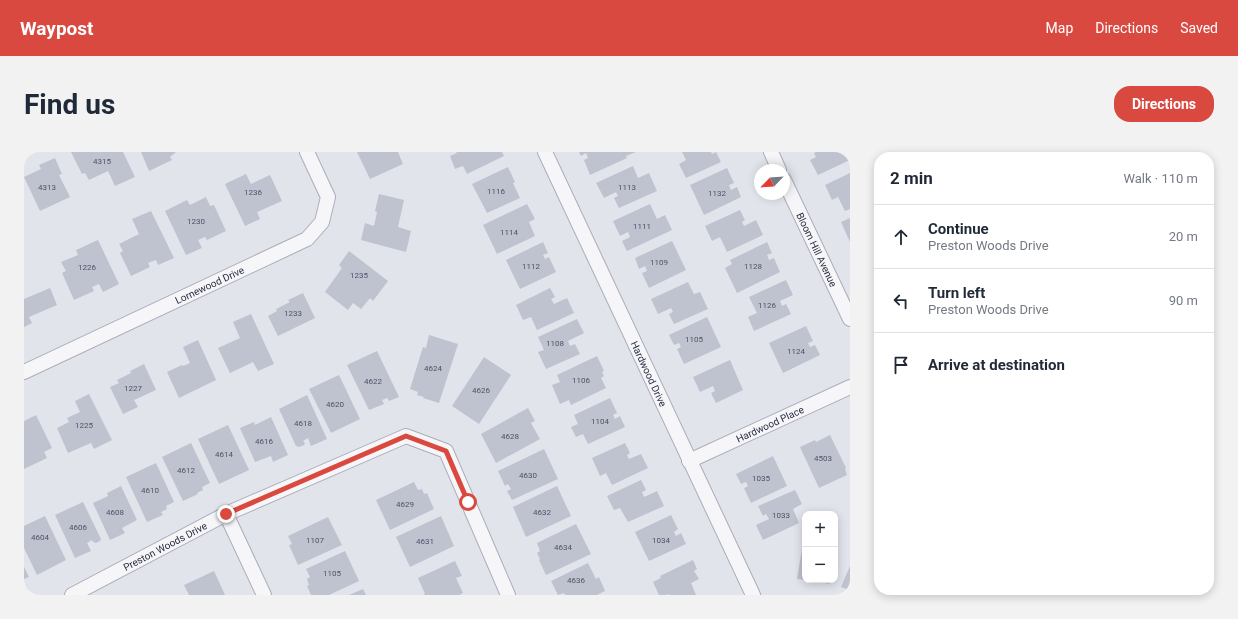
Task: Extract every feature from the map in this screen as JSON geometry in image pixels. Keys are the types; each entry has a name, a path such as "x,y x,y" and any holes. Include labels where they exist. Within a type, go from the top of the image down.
{"street":[{"name":"Lornewood Drive","path":"24,372 306,239 322,222 328,197 307,152"},
{"name":"Hardwood Drive","path":"545,152 752,595"},
{"path":"771,152 776,164"},
{"name":"Bloom Hill Avenue","path":"790,193 850,320"},
{"name":"Hardwood Place","path":"689,461 850,387"},
{"name":"Preston Woods Drive","path":"72,595 226,514 406,436 446,451 508,595"},
{"path":"226,514 264,595"}],"building":[{"path":"71,152 123,152 135,177 115,186 108,171 89,180 85,173 82,174"},
{"path":"141,152 176,152 170,157 172,160 149,171"},
{"path":"357,152 398,152 403,164 370,179"},
{"path":"456,152 502,152 504,156 467,174 463,166 455,169 450,156 457,153"},
{"path":"579,152 636,152 626,156 627,158 590,175 584,160 588,158 586,153 581,156"},
{"path":"682,152 711,152 712,154 716,152 721,162 686,178 679,164 686,160"},
{"path":"850,152 850,160 818,175 810,160 816,157 814,153"},
{"path":"55,158 62,174 59,175 70,197 40,211 24,177 41,169 39,165"},
{"path":"633,166 638,178 649,173 657,191 619,208 614,198 618,196 616,192 604,198 596,183"},
{"path":"508,167 520,198 487,213 472,184"},
{"path":"727,168 734,183 729,185 731,190 737,187 741,197 704,215 690,185"},
{"path":"850,173 850,209 845,211 838,197 832,200 825,185"},
{"path":"246,174 251,184 270,175 282,201 257,212 260,219 245,226 225,184"},
{"path":"379,194 404,200 398,227 411,231 406,252 361,240 365,223 374,226 377,212 375,211"},
{"path":"206,197 210,206 214,205 226,231 207,240 205,237 198,240 202,248 186,255 165,211 187,200 190,205"},
{"path":"527,204 535,219 529,222 535,236 497,254 483,225"},
{"path":"650,204 657,219 665,215 672,230 627,251 622,241 630,237 628,232 620,236 613,221"},
{"path":"740,210 745,220 742,222 744,226 756,220 763,235 727,252 720,237 712,241 705,226"},
{"path":"151,211 174,258 158,265 156,260 148,263 150,267 131,276 120,253 123,251 119,244 139,234 132,219"},
{"path":"850,218 850,242 841,222"},
{"path":"98,240 119,284 103,292 99,284 92,287 94,291 74,300 62,273 66,271 61,262 78,255 76,250"},
{"path":"672,241 686,270 649,288 642,273 647,271 645,266 639,269 635,258"},
{"path":"543,242 548,253 543,255 545,259 549,257 556,272 520,289 506,260"},
{"path":"767,242 772,253 767,255 769,260 774,258 780,272 737,293 725,268 732,264 730,260"},
{"path":"349,251 388,281 373,301 370,298 361,309 353,303 348,310 325,292 342,268 339,265"},
{"path":"786,280 793,295 780,301 782,306 786,304 791,314 754,331 748,317 757,313 749,297"},
{"path":"688,282 694,294 700,292 708,309 674,324 669,314 673,312 671,308 658,314 651,299"},
{"path":"50,288 57,305 29,317 32,323 24,327 24,299"},
{"path":"550,288 555,297 551,299 554,304 567,298 574,313 537,330 531,317 523,320 516,305"},
{"path":"303,293 315,318 278,336 268,316 277,311 276,309 290,302 288,300"},
{"path":"251,314 274,364 258,371 253,362 230,373 218,348 240,338 233,322"},
{"path":"707,317 721,347 684,364 677,349 681,347 679,343 674,345 669,335"},
{"path":"577,319 584,333 568,341 570,346 575,344 580,354 546,369 538,352 544,350 538,337"},
{"path":"806,326 813,341 808,343 810,347 815,345 820,355 783,373 769,343"},
{"path":"429,335 458,344 439,403 423,398 424,397 417,395 418,392 410,389 423,347 426,348"},
{"path":"198,340 216,380 179,398 167,372 190,363 183,347"},
{"path":"377,351 399,397 389,401 387,398 382,400 384,404 369,410 347,365"},
{"path":"597,356 604,371 602,372 604,376 601,378 606,388 571,405 569,400 560,404 552,385 560,382 557,375"},
{"path":"484,357 511,375 479,424 452,406"},
{"path":"730,360 743,390 716,403 711,393 715,391 713,386 700,392 693,377"},
{"path":"144,364 156,390 134,400 138,407 123,414 110,387 119,383 117,380 131,373 130,371"},
{"path":"339,375 360,419 331,433 309,389"},
{"path":"89,394 112,440 94,449 91,443 68,453 57,428 69,422 67,418 80,412 75,401"},
{"path":"307,395 327,439 311,446 308,438 303,441 305,443 304,445 299,447 296,446 279,409"},
{"path":"610,398 617,413 613,415 615,419 620,416 625,427 588,444 583,434 576,437 571,427 578,424 574,415"},
{"path":"528,408 535,421 531,423 540,439 496,463 481,434"},
{"path":"36,415 52,448 44,452 47,458 24,469 24,421"},
{"path":"271,417 288,455 273,462 271,456 255,462 240,428 254,422 255,425"},
{"path":"228,425 249,470 219,484 198,439"},
{"path":"830,435 846,468 847,475 819,488 800,447 815,440 816,442"},
{"path":"191,443 210,483 202,487 203,490 197,493 198,494 183,501 162,457"},
{"path":"625,443 630,453 627,455 629,459 641,454 648,468 612,485 606,473 600,476 592,458"},
{"path":"544,449 558,479 512,500 507,491 511,489 508,484 505,486 498,471"},
{"path":"773,456 787,486 751,503 744,488 748,486 746,482 741,484 736,474"},
{"path":"156,463 174,502 166,506 167,509 161,512 163,515 147,522 126,477"},
{"path":"641,480 646,490 642,492 644,497 657,491 664,506 628,522 620,508 614,510 607,496"},
{"path":"414,482 418,490 422,489 424,494 427,493 434,509 390,530 376,500"},
{"path":"121,486 137,520 122,528 125,533 110,540 93,503 108,496 107,493"},
{"path":"557,486 571,516 526,537 513,507"},
{"path":"795,490 802,504 793,509 799,523 763,540 756,525 769,519 766,514 763,516 758,506"},
{"path":"83,502 101,539 96,543 92,540 87,543 91,551 75,558 55,515"},
{"path":"671,515 678,529 674,532 676,536 681,533 686,544 649,561 635,532"},
{"path":"45,516 66,560 37,575 24,548 24,526"},
{"path":"441,516 454,546 410,567 396,537"},
{"path":"328,517 342,545 298,565 289,545 292,544 288,536"},
{"path":"576,524 591,554 546,575 537,553 540,551 537,543"},
{"path":"802,549 802,580 797,579"},
{"path":"345,551 359,581 329,595 311,595 307,586 309,585 307,579 310,577 306,569"},
{"path":"693,560 697,569 694,571 699,579 691,583 696,595 659,595 653,582 661,578 660,576"},
{"path":"455,561 462,576 456,578 463,593 459,595 423,595 425,594 418,578"},
{"path":"588,563 596,579 599,577 605,591 597,595 565,595 564,593 558,595 551,581"},
{"path":"850,566 850,590 841,587"},
{"path":"24,567 29,577 24,579"},
{"path":"214,571 225,595 189,595 184,585"},
{"path":"363,589 366,595 349,595"}],"route":[{"path":"226,514 406,436 446,451 468,502"}]}
